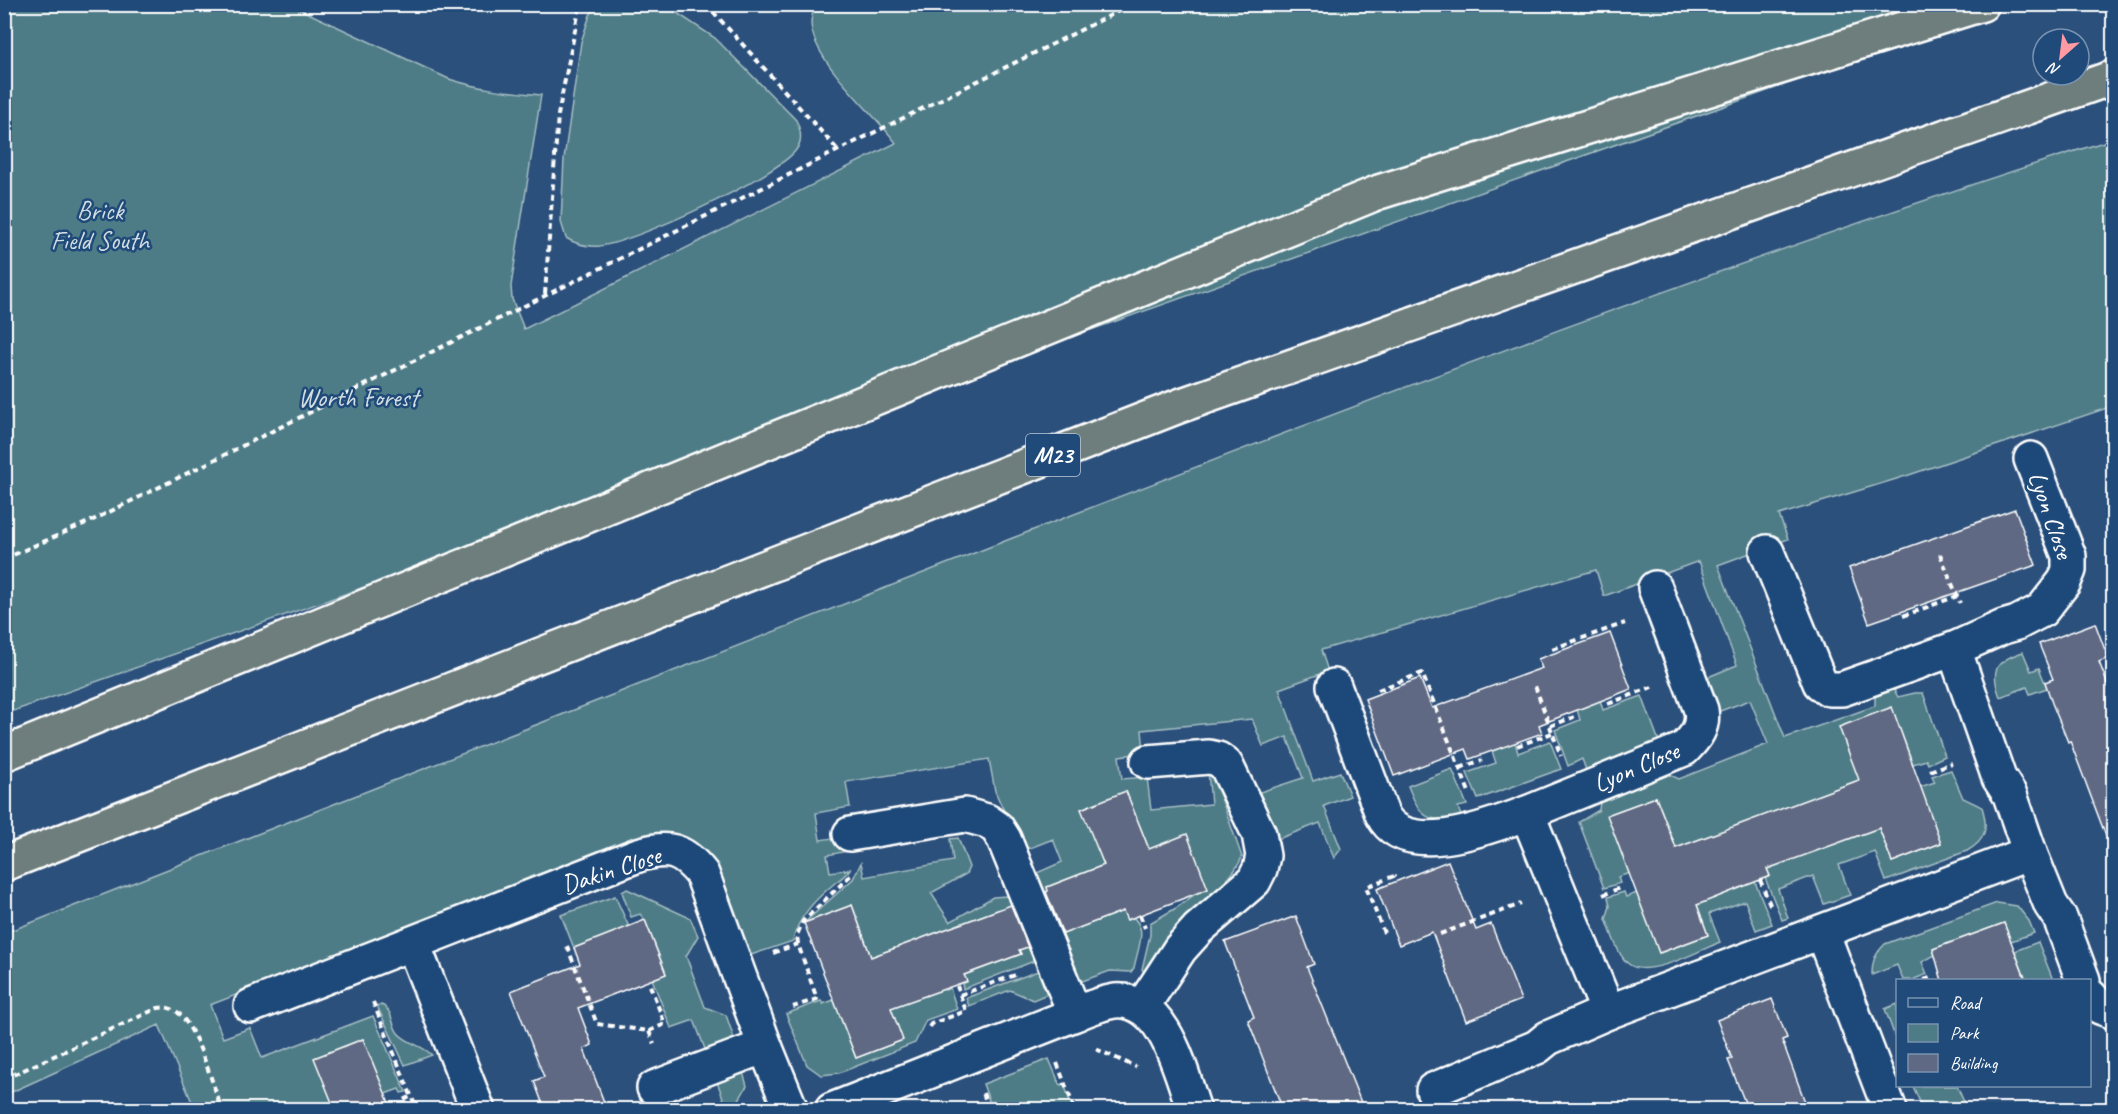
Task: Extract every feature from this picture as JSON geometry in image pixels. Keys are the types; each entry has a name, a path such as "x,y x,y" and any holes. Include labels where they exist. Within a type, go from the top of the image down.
{"highway":[{"path":"4,754 1379,192 1982,4"},
{"name":"M23","path":"4,864 1179,406 2114,78"}],"street":[{"name":"Lyon Close","path":"1767,552 1820,683 1829,689 1842,689 1954,649 2003,627 2023,621 2042,610 2064,582 2070,570 2069,556 2031,459"},
{"name":"Lyon Close","path":"1395,829 1404,834 1427,838 1451,836 1484,828 1527,813 1684,749 1699,732 1703,722 1701,710 1659,599"},
{"path":"1954,649 1999,778 2010,795 2030,853 2051,905 2060,918 2083,979"},
{"path":"1338,695 1382,814 1387,823 1395,829"},
{"path":"1142,1007 1180,949 1198,929 1254,882 1263,856 1259,834 1226,765 1218,759 1209,757 1148,762"},
{"path":"1527,813 1608,1012"},
{"path":"850,834 965,815 987,821 997,828 1004,839 1075,1014"},
{"name":"Dakin Close","path":"251,1006 638,855 655,850 668,850 681,854 702,874 791,1110"},
{"path":"1433,1090 1537,1047 1548,1038 1608,1012 2030,853"},
{"path":"1822,932 1890,1110"},
{"path":"413,944 478,1110"},
{"path":"2091,997 2100,1007 2114,1012"},
{"path":"832,1110 1075,1014 1115,1001 1130,1002 1142,1007 1161,1027 1172,1047 1194,1110"},
{"path":"661,1085 765,1046"}],"path":[{"path":"545,294 558,114 579,10 584,4"},
{"path":"706,4 837,149"},
{"path":"4,559 93,520 1132,4"},
{"path":"1940,554 1957,596"},
{"path":"1552,649 1659,599"},
{"path":"1338,695 1422,673 1484,828"},
{"path":"1535,686 1575,794"},
{"path":"1550,726 1574,717"},
{"path":"1517,746 1552,733"},
{"path":"1460,768 1482,760"},
{"path":"1930,771 1954,762"},
{"path":"1384,933 1366,887 1394,876 1381,845 1391,840 1395,829"},
{"path":"792,1008 817,999 797,935 803,921 838,885 851,876 855,866 850,834"},
{"path":"1440,934 1558,890"},
{"path":"763,956 798,944"},
{"path":"567,946 597,1024 649,1031 665,1024 649,983"},
{"path":"960,995 1053,961"},
{"path":"352,967 417,1110"},
{"path":"4,1079 158,1008 168,1007 177,1012 192,1030 222,1110"},
{"path":"649,1031 661,1085"},
{"path":"1056,1061 1076,1110"},
{"path":"404,1100 412,1096"}],"green space":[{"name":"Worth Forest","path":"4,5 291,5 449,79 483,88 541,95 511,286 512,299 524,329 896,143 846,86 822,54 814,38 811,23 815,5 2010,5 5,714"},
{"path":"596,5 665,5 715,38 796,120 800,143 796,150 762,176 704,207 643,233 600,246 582,245 566,238 561,222 564,159 581,42 590,15"},
{"path":"2113,139 2113,406 1906,476 1779,515 1788,539 1718,565 1785,738 1875,706 1875,694 1893,688 1898,697 1923,693 1945,756 1928,764 1926,760 1913,764 1893,712 1859,780 1676,848 1656,797 1608,815 1630,873 1618,877 1620,883 1604,888 1579,822 1599,810 1600,801 1666,773 1679,779 1768,744 1750,700 1720,711 1708,677 1737,665 1699,561 1604,596 1596,570 1321,650 1328,671 1279,689 1313,781 1340,772 1350,796 1324,806 1341,849 1334,858 1320,823 1275,840 1257,793 1303,778 1287,737 1263,746 1252,719 1142,730 1144,753 1119,756 1122,779 1147,777 1151,810 1211,804 1208,771 1213,775 1242,857 1223,884 1176,928 1146,972 1142,969 1150,935 1150,923 1176,908 1206,886 1149,849 1126,792 1082,809 1104,865 1047,887 1065,933 1123,911 1137,922 1141,935 1134,968 1131,972 1110,971 1074,984 1035,877 1039,872 1062,862 1053,839 1021,849 995,791 989,759 846,782 850,807 816,813 820,840 847,836 848,851 827,855 830,872 850,869 809,908 795,932 793,941 748,956 717,871 708,855 687,839 673,835 644,837 210,1005 223,1038 250,1028 262,1058 373,1016 406,1092 401,1093 399,1089 385,1094 363,1039 315,1058 334,1106 324,1110 195,1109 159,1025 5,1095 5,933 900,582 1432,377 1839,230"},
{"path":"2023,652 2031,671 2039,668 2047,688 2030,694 2027,687 2000,697 1995,680 1997,668 2006,659"},
{"path":"1642,696 1660,744 1586,770 1582,759 1568,766 1555,730 1580,720 1577,709 1600,700 1603,710"},
{"path":"1550,741 1561,769 1478,799 1467,773 1496,763 1492,751 1515,742 1518,753"},
{"path":"1452,769 1467,805 1458,807 1461,816 1440,819 1426,816 1416,805 1408,786"},
{"path":"1951,770 1963,798 1982,807 1985,821 1984,832 1974,847 1886,881 1875,852 1839,865 1850,895 1824,904 1813,876 1778,889 1788,918 1782,920 1765,878 1770,876 1767,869 1879,828 1892,862 1941,843 1920,787 1935,782 1932,776"},
{"path":"958,838 969,867 966,874 931,893 950,922 993,897 1007,896 1020,917 1034,961 963,989 962,984 967,982 964,975 1021,954 1003,908 871,957 852,905 804,923 853,879 861,863 864,877 953,861 950,839"},
{"path":"1755,882 1772,924 1756,930 1745,901 1709,914 1720,942 1661,966 1638,968 1625,961 1618,950 1606,919 1610,906 1608,897 1624,892 1626,897 1637,893 1660,953 1708,935 1694,896"},
{"path":"627,889 690,918 698,936 686,956 705,1007 726,1015 736,1044 708,1057 694,1020 671,1028 652,979 666,973 645,920 640,914 631,917 622,892"},
{"path":"615,896 629,927 574,948 561,915"},
{"path":"1997,903 2017,906 2029,921 2034,933 2011,941 2004,923 1933,949 1935,955 1922,962 1927,974 1914,979 1903,979 1897,965 1872,975 1875,958 1885,944"},
{"path":"2038,942 2053,979 2026,979 2015,951"},
{"path":"1038,971 1047,994 1033,1000 1010,990 969,1006 966,998"},
{"path":"942,983 945,990 950,988 957,1009 926,1020 915,1043 839,1073 821,1075 807,1065 786,1014 821,1001 823,1004 834,1000 856,1058 902,1040 889,1003"},
{"path":"1896,1004 1896,1037 1895,1037 1885,1009"},
{"path":"381,1005 390,1013 401,1036 432,1055 405,1065 377,1006"},
{"path":"1049,1059 1060,1085 1064,1084 1073,1109 1007,1110 1005,1107 992,1109 983,1084"},
{"path":"742,1069 747,1086 737,1103 740,1109 727,1109 715,1076"},
{"path":"1913,1087 1957,1087 1964,1102 1944,1109 1923,1109"}],"building":[{"path":"2015,509 2036,565 1869,623 1849,568"},
{"path":"2095,623 2108,658 2099,662 2114,701 2114,847 2110,847 2070,741 2068,742 2052,703 2045,682 2053,679 2039,644"},
{"path":"1610,633 1631,689 1539,725 1542,733 1470,759 1466,749 1394,776 1365,699 1420,678 1432,708 1542,668 1538,659"},
{"path":"1892,707 1941,843 1892,862 1879,828 1767,869 1770,876 1697,905 1708,935 1659,953 1607,815 1656,797 1676,848 1859,780 1839,727"},
{"path":"1126,791 1149,849 1187,834 1208,889 1127,920 1123,911 1063,934 1046,892 1047,887 1104,865 1081,809"},
{"path":"1448,861 1476,930 1491,924 1521,1000 1466,1021 1432,932 1399,945 1377,889"},
{"path":"852,905 871,957 1011,905 1028,947 1019,950 1021,954 964,975 967,981 891,1008 903,1040 856,1058 804,923"},
{"path":"1296,916 1314,964 1307,967 1364,1110 1283,1110 1248,1020 1254,1017 1225,942"},
{"path":"645,920 666,974 578,1008 592,1045 584,1049 607,1110 545,1110 534,1081 544,1077 511,991 580,964 574,948"},
{"path":"2004,923 2025,979 1941,979 1933,949"},
{"path":"1772,999 1787,1038 1782,1040 1808,1110 1748,1110 1728,1060 1732,1059 1717,1020"},
{"path":"363,1039 392,1110 335,1110 314,1058"}],"park label":[{"name":"Brick Field South","path":"100,224"}]}
